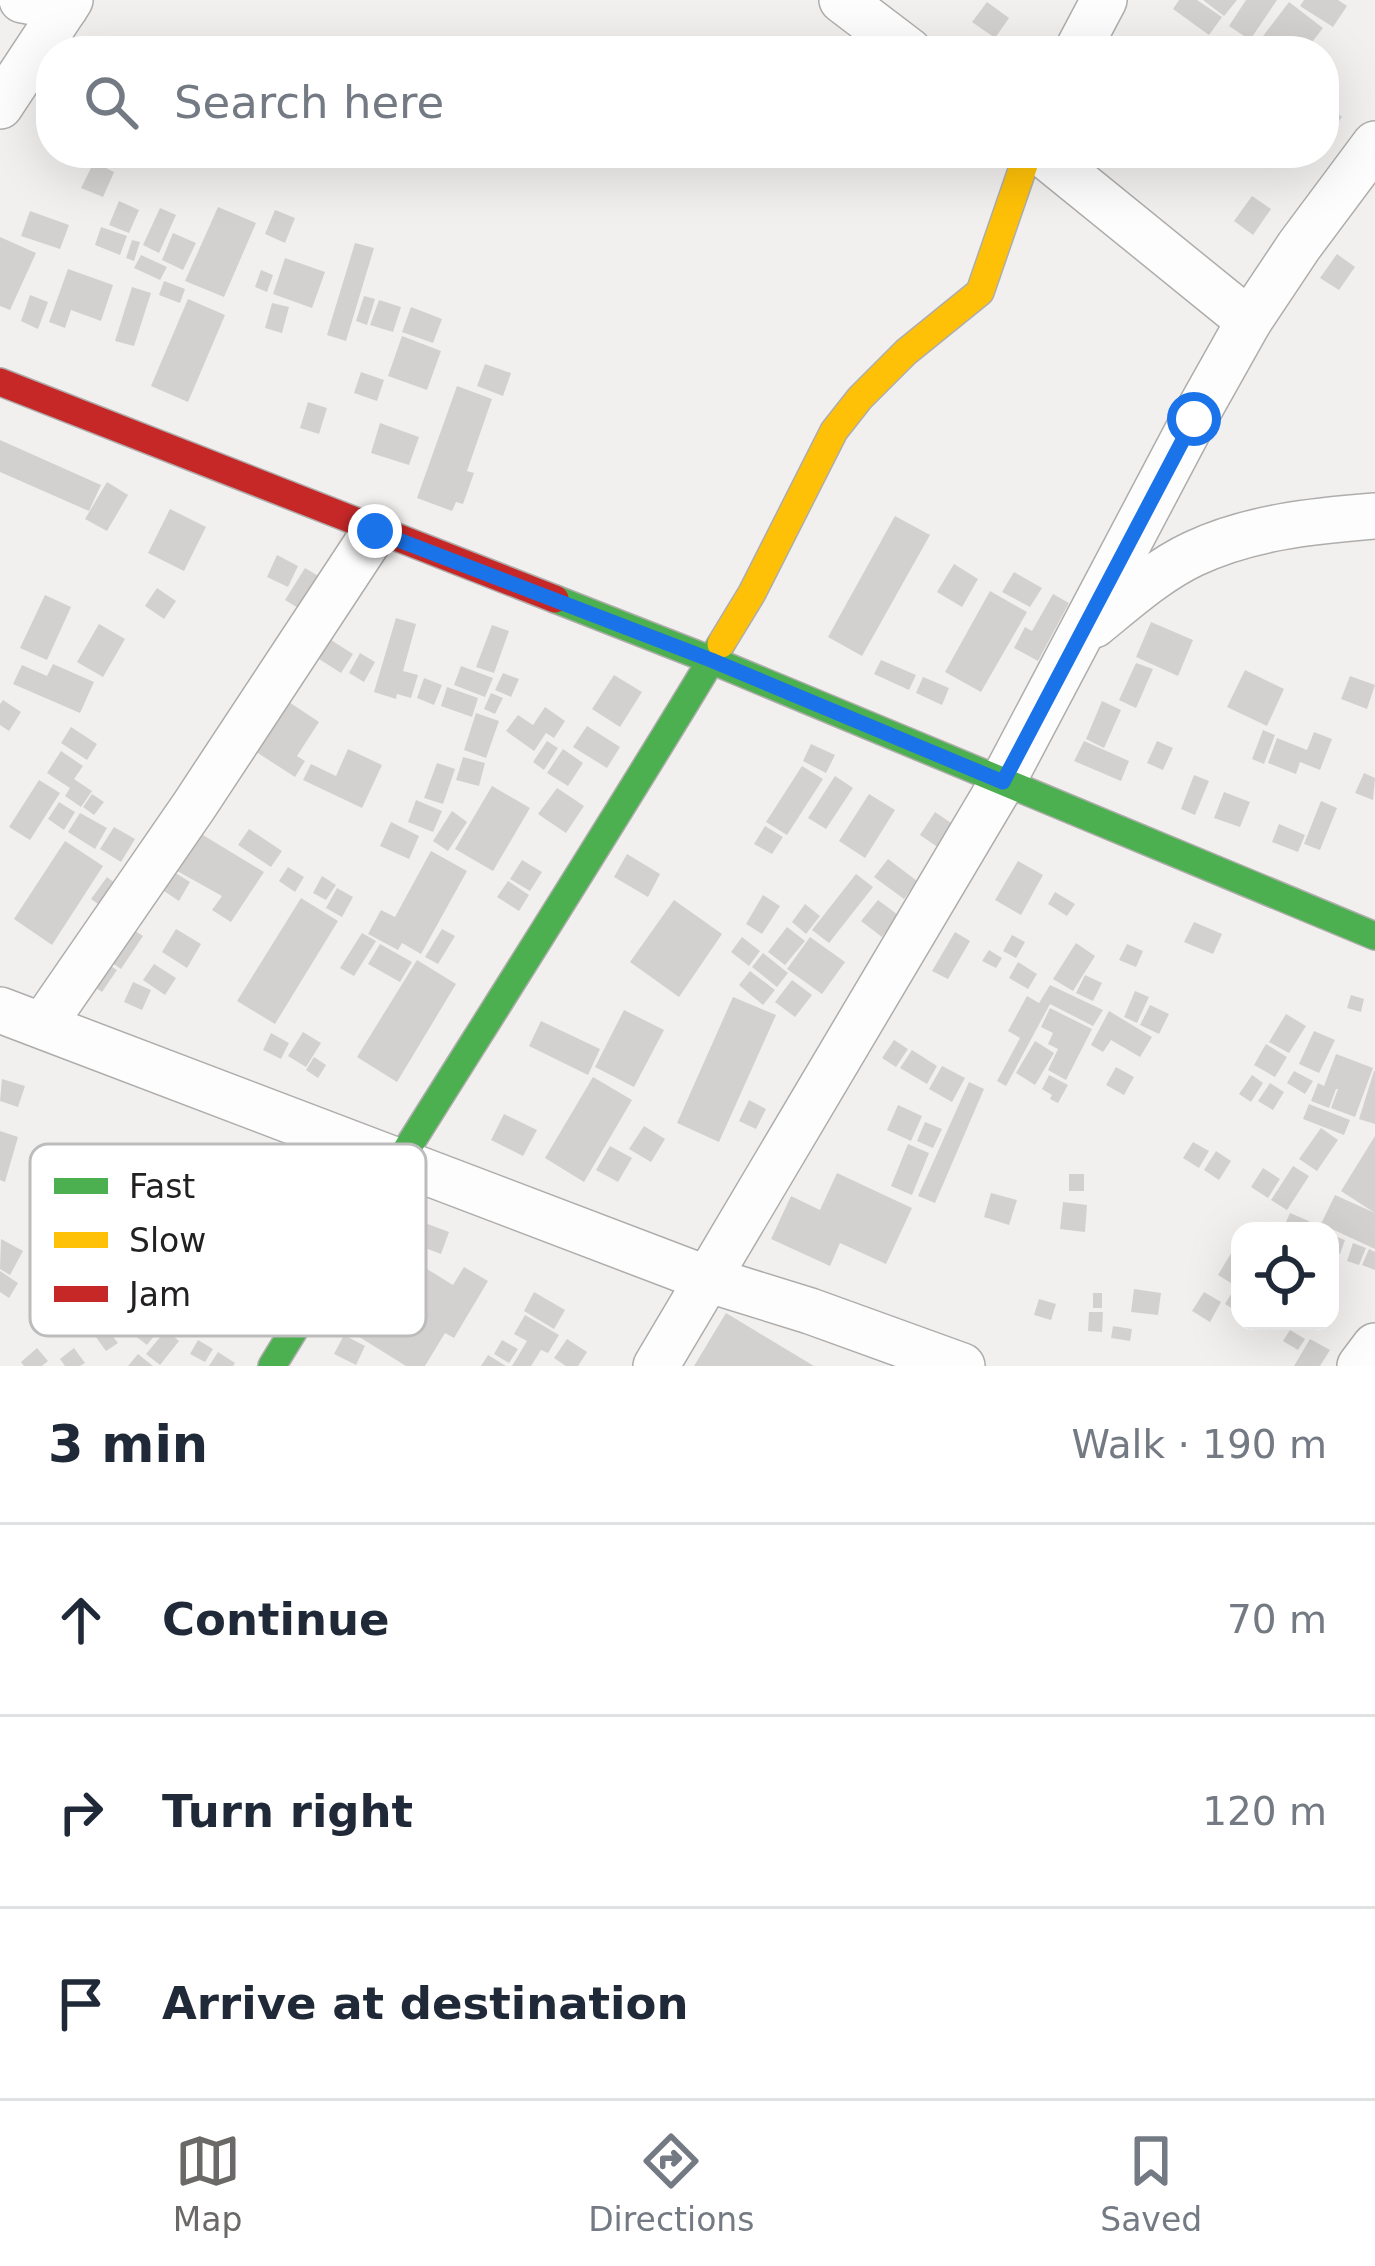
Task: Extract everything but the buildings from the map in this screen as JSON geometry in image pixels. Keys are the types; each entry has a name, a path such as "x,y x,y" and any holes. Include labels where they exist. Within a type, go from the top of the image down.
{"street":[{"path":"842,0 889,36"},
{"path":"1085,36 1104,0"},
{"path":"0,106 52,3"},
{"path":"656,1366 1003,782 1249,321 1375,144"},
{"path":"408,1144 609,831 752,593 834,431 906,352 980,292 1023,168"},
{"path":"1060,168 1249,321"},
{"path":"0,382 711,660 1375,936"},
{"path":"1082,634 1159,574 1193,554 1270,527 1375,516"},
{"path":"43,1024 375,531"},
{"path":"0,1010 356,1144"},
{"path":"426,1171 710,1280 962,1366"},
{"path":"272,1366 290,1336"},
{"path":"1360,1366 1375,1346"}],"traffic: fast":[{"path":"555,599 1375,936"},
{"path":"411,1144 721,644"},
{"path":"272,1366 291,1336"}],"traffic: slow":[{"path":"721,644 834,431 906,352 980,292 1023,168"}],"traffic: jam":[{"path":"0,382 555,599"}],"route":[{"path":"375,531 711,660 1003,782 1194,419"}]}
